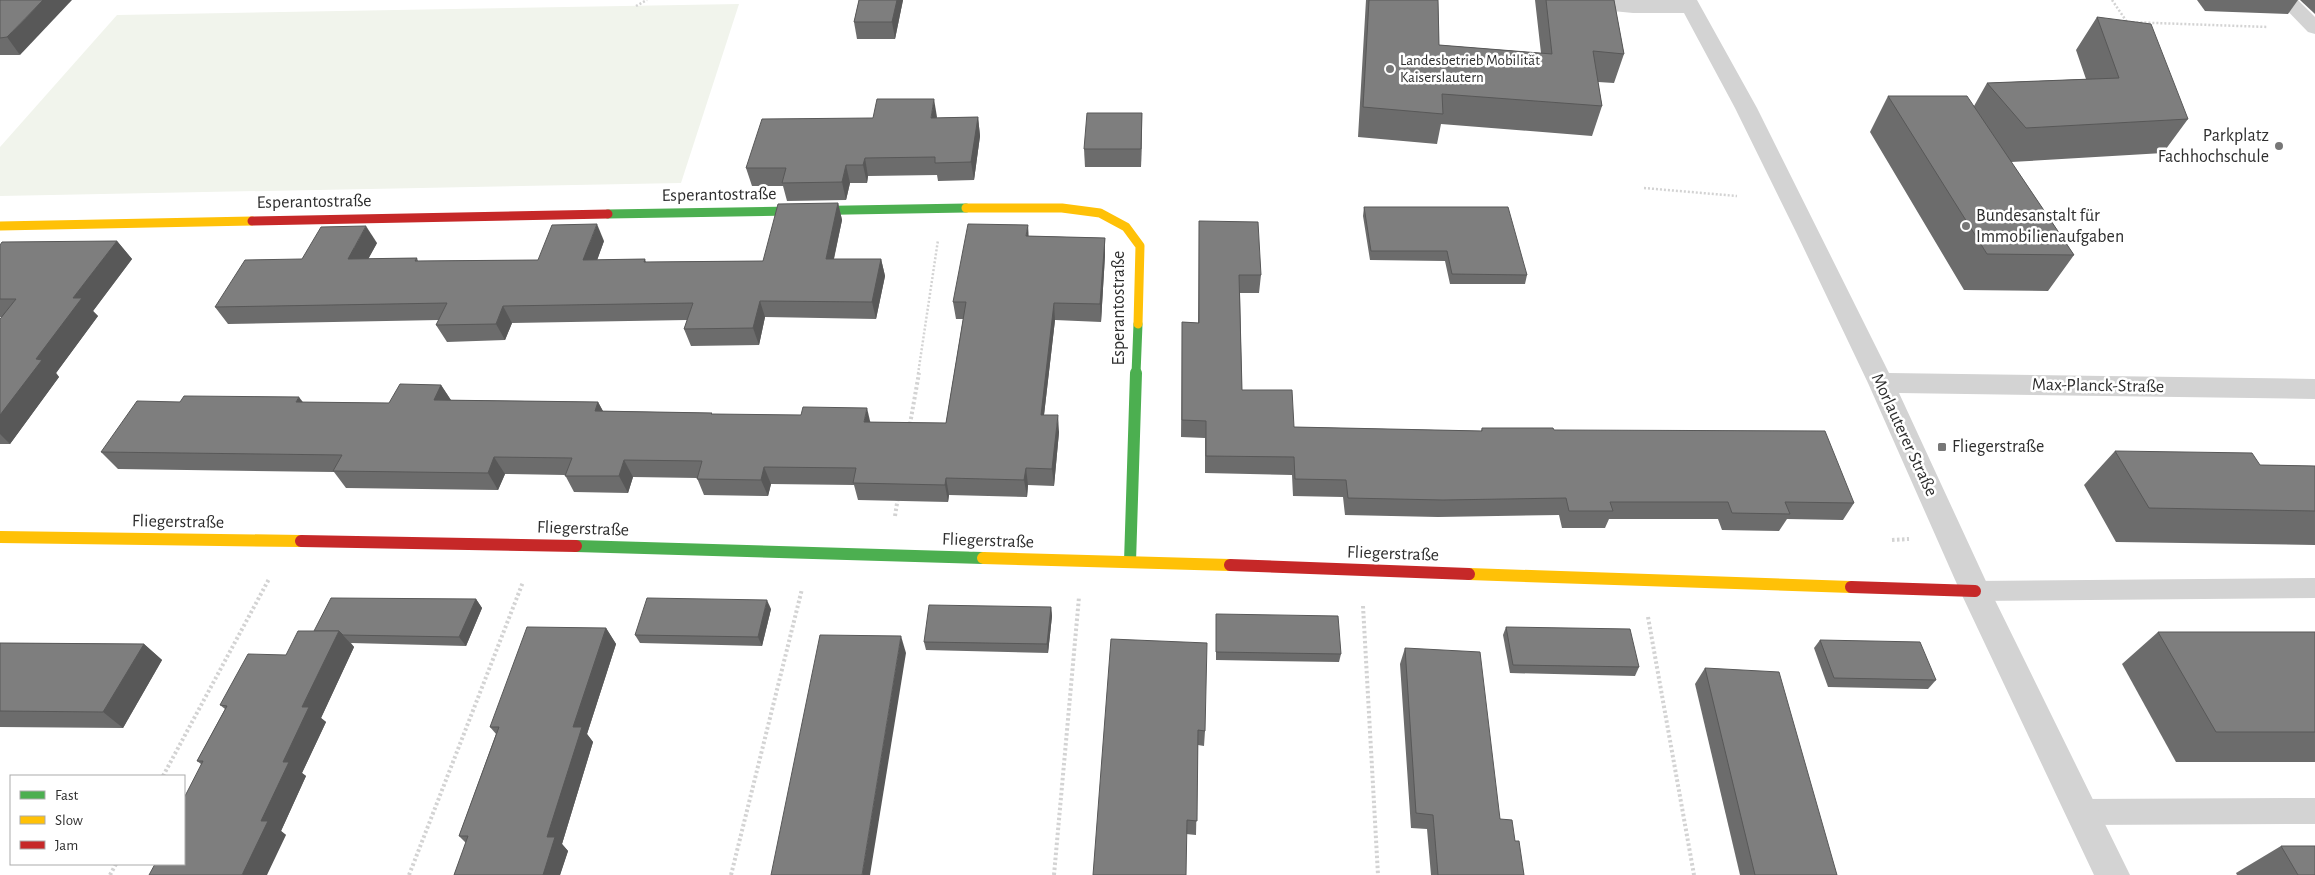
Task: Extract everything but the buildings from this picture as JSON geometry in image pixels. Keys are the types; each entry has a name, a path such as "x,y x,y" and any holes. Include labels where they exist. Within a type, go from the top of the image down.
{"street":[{"path":"1562,0 1633,7 1689,3"},
{"path":"2287,0 2315,28"},
{"name":"Morlauterer Straße","path":"1689,3 1750,116 1880,383 1975,591 2112,875"},
{"name":"Esperantostraße","path":"0,226 947,208 1062,208 1100,213 1126,227 1140,246 1130,562"},
{"name":"Max-Planck-Straße","path":"1880,383 2315,389"},
{"name":"Fliegerstraße","path":"0,537 537,545 1130,562 1975,591"}],"lane":[{"path":"1975,591 2315,588"},
{"path":"2081,812 2315,811"}],"path":[{"path":"636,6 647,0"},
{"path":"2112,0 2127,22 2276,27"},
{"path":"1644,188 1737,196"},
{"path":"910,426 927,324 937,246"},
{"path":"895,516 900,489"},
{"path":"164,775 272,573"},
{"path":"409,875 524,579"},
{"path":"731,875 804,580"},
{"path":"1054,875 1080,588"},
{"path":"1362,598 1378,875"},
{"path":"1648,614 1694,875"}],"shaded area":[{"path":"739,4 681,183 0,196 0,147 117,15"}],"traffic: fast":[{"path":"608,214 966,208"},
{"path":"1130,562 1138,324"},
{"path":"576,546 983,558"}],"traffic: slow":[{"path":"966,208 1062,208 1100,213 1126,227 1140,246 1138,324"},
{"path":"0,226 252,221"},
{"path":"0,537 301,541"},
{"path":"983,558 1230,565"},
{"path":"1469,574 1851,587"}],"traffic: jam":[{"path":"252,221 608,214"},
{"path":"301,541 576,546"},
{"path":"1230,565 1469,574"},
{"path":"1851,587 1975,591"}],"place":[{"name":"Landesbetrieb Mobilität Kaiserslautern","path":"1390,69"},
{"name":"Parkplatz Fachhochschule","path":"2279,146"},
{"name":"Bundesanstalt für Immobilienaufgaben","path":"1966,226"},
{"name":"Fliegerstraße","path":"1942,447"}]}
